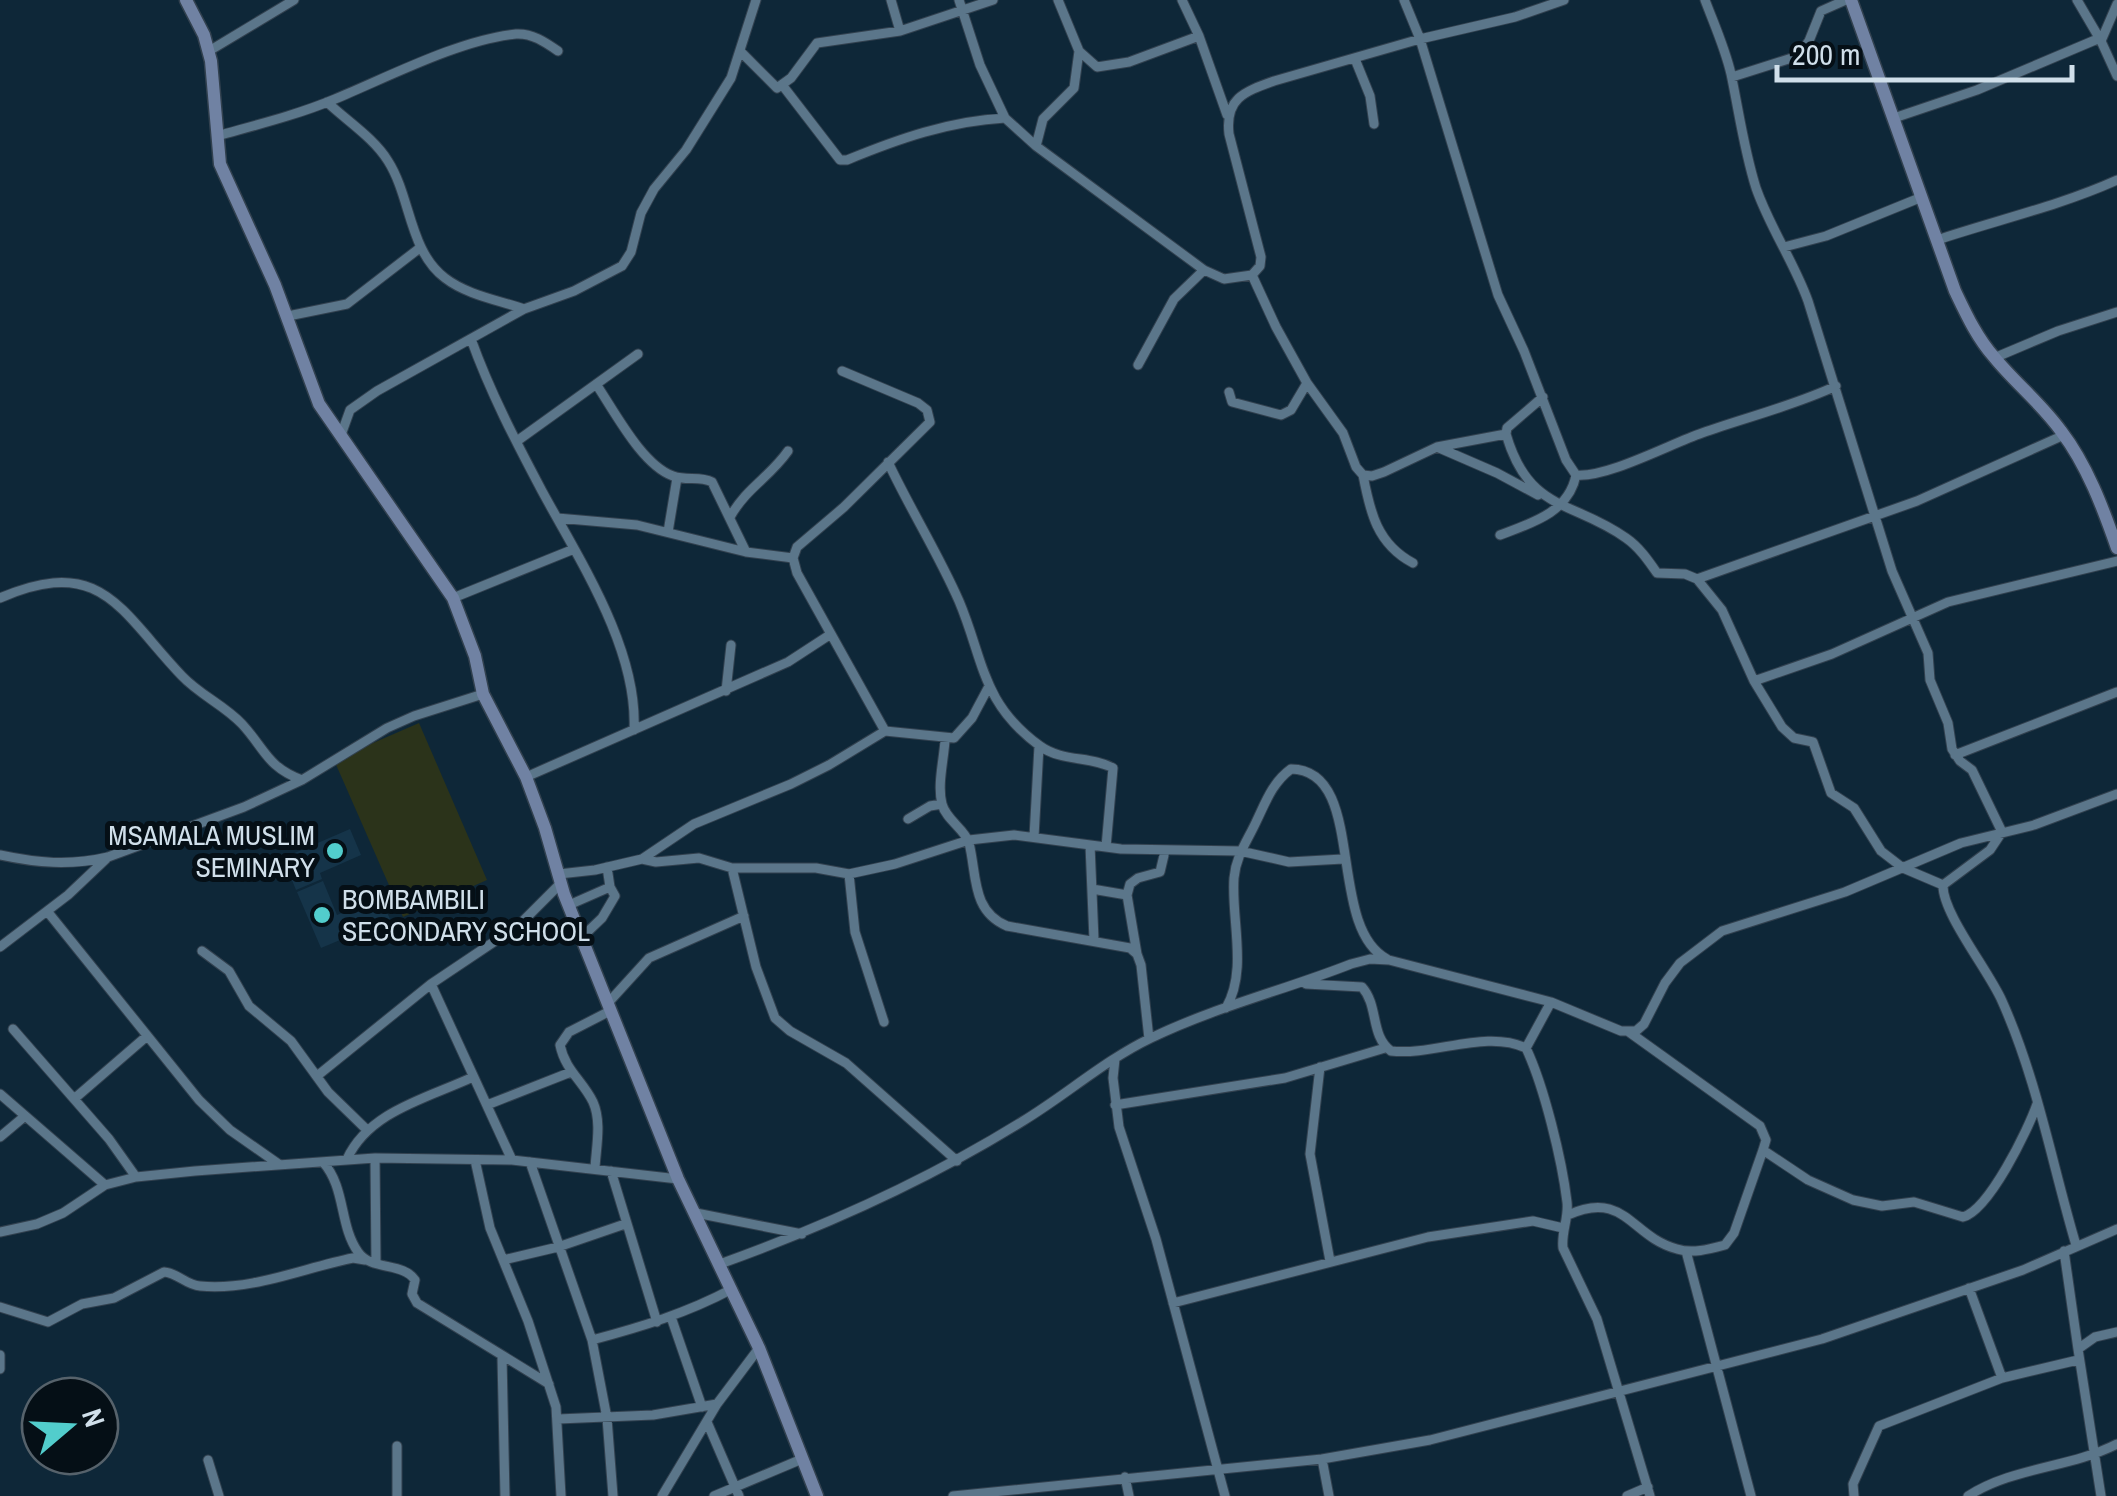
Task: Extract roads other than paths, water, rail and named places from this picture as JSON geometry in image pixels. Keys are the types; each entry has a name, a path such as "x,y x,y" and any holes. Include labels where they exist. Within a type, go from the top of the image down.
{"street":[{"path":"186,0 209,50 220,164 288,316 319,404 453,598 475,656 483,694 526,777 568,905 678,1180 759,1348 817,1496"},
{"path":"209,50 294,0"},
{"path":"341,436 345,420 358,403 524,309 574,292 622,266 641,213 732,78 756,0"},
{"path":"890,0 900,31"},
{"path":"959,0 980,66 1005,118 1036,146 1204,270 1224,278 1252,275 1260,266 1261,257 1234,158 1227,115 1200,36 1182,0"},
{"path":"740,51 777,88 783,86 817,43 900,31 994,0"},
{"path":"1058,0 1079,51 1097,67 1109,68 1200,36"},
{"path":"1404,0 1420,39 1498,295 1566,460 1576,475"},
{"path":"1227,115 1238,98 1252,89 1564,0"},
{"path":"1705,0 1732,77 1739,127 1764,211 1798,272 1892,571 1928,653 1930,680 1948,724 1955,755 1972,770 2002,832"},
{"path":"1732,77 1798,56 1821,11 1849,0 1955,291 1994,358 2025,387 2064,435 2098,500 2117,548"},
{"path":"2077,0 2117,76"},
{"path":"1894,118 1977,90 2100,39 2117,4"},
{"path":"217,136 327,102 498,37 520,33 539,38 558,50"},
{"path":"1036,146 1042,118 1074,88 1079,51"},
{"path":"1355,59 1370,96 1374,124"},
{"path":"783,86 840,160 967,120 1005,118"},
{"path":"327,102 377,146 390,164 430,265 447,280 524,309"},
{"path":"1937,240 2020,212 2059,204 2117,180"},
{"path":"1784,247 1826,236 1922,197"},
{"path":"288,316 347,304 421,247"},
{"path":"1138,365 1174,299 1204,270"},
{"path":"1252,275 1307,382 1343,433 1356,468 1363,475 1380,534 1414,562"},
{"path":"1994,358 2117,312"},
{"path":"472,339 497,404 601,605 634,690 634,730"},
{"path":"518,441 638,354"},
{"path":"842,371 901,393 930,416 928,426 798,547 793,558 797,573 885,731"},
{"path":"1230,392 1232,402 1281,415 1291,410 1307,382"},
{"path":"596,384 648,458 661,470 677,478 712,482 746,552"},
{"path":"1576,475 1599,472 1836,386"},
{"path":"1538,520 1538,493 1506,434 1507,428 1543,397"},
{"path":"1363,475 1384,472 1437,447 1506,434"},
{"path":"1697,579 1917,501 2064,435"},
{"path":"1437,447 1624,536 1661,576 1686,574 1697,579 1722,610 1754,681 1788,734 1813,742 1831,793 1854,808 1881,851 1903,868 1943,885 1952,912 2002,1001 2038,1101 2076,1245"},
{"path":"730,517 746,492 773,472 788,452"},
{"path":"888,462 959,601 988,688 1001,708 1039,746 1074,760 1113,768 1106,847"},
{"path":"1500,535 1538,520 1559,506 1570,495 1576,475"},
{"path":"668,532 677,478"},
{"path":"557,518 637,525 746,552 793,558"},
{"path":"453,598 574,548"},
{"path":"1754,681 1832,654 1960,598 2117,561"},
{"path":"0,598 44,583 92,586 118,607 195,688 240,722 275,768 302,780"},
{"path":"526,777 788,662 831,634"},
{"path":"726,691 731,645"},
{"path":"317,1076 431,984 519,925 560,878 642,859 694,824 791,784 885,731 945,740 962,732 988,688"},
{"path":"1955,755 2117,692"},
{"path":"0,854 50,864 108,857 244,808 302,780 387,728 483,694"},
{"path":"945,740 942,804 969,840 976,886 984,908 995,921 1048,936 1120,944 1137,954"},
{"path":"1034,837 1039,746"},
{"path":"1226,1008 1237,984 1234,875 1240,851 1280,777 1291,769 1301,770 1326,788 1335,801 1343,859 1366,942 1389,960"},
{"path":"1628,1032 1644,1024 1665,982 1680,963 1722,931 1845,892 1960,844 2034,824 2117,794"},
{"path":"908,818 942,804"},
{"path":"1943,885 1990,850 2002,832"},
{"path":"642,859 656,862 699,858 732,868 816,868 848,874 995,836 1164,851 1240,851 1289,862 1343,859"},
{"path":"1090,845 1094,940"},
{"path":"1148,1039 1128,895 1133,880 1160,872 1164,851"},
{"path":"0,947 108,857"},
{"path":"1918,862 1928,878"},
{"path":"581,938 597,924 615,896 607,867"},
{"path":"732,868 756,967 775,1018 790,1031 846,1062 957,1161"},
{"path":"848,874 855,932 884,1022"},
{"path":"568,905 610,887"},
{"path":"1092,888 1128,895"},
{"path":"47,911 214,1116 280,1166"},
{"path":"594,1168 595,1106 564,1062 560,1046 569,1032 609,1007 649,958 744,916"},
{"path":"202,951 229,970 249,1006 291,1041 340,1105 366,1129"},
{"path":"720,1264 804,1234 957,1161 1027,1120 1148,1039 1226,1008 1370,960 1389,960 1550,1002 1628,1032 1760,1126 1766,1140 1732,1240 1711,1249 1686,1252 1662,1244 1625,1214 1610,1208 1595,1207 1568,1215"},
{"path":"431,984 512,1160"},
{"path":"1301,984 1362,987 1369,994 1385,1048"},
{"path":"1550,1002 1526,1048 1559,1164 1568,1215 1563,1248 1597,1318 1616,1392 1649,1491 1627,1496"},
{"path":"13,1029 136,1176"},
{"path":"74,1099 147,1036"},
{"path":"1116,1105 1242,1087 1385,1048 1399,1052 1497,1042 1526,1048"},
{"path":"1115,1058 1122,1142 1156,1240 1225,1496"},
{"path":"1320,1067 1310,1154 1330,1260"},
{"path":"487,1105 571,1072"},
{"path":"347,1160 366,1129 388,1114 473,1077"},
{"path":"0,1094 105,1185"},
{"path":"1763,1150 1808,1180 1853,1200 1882,1206 1914,1202 1963,1217 1979,1209 2024,1139 2038,1101"},
{"path":"0,1137 25,1116"},
{"path":"0,1232 37,1224 63,1213 105,1185 136,1176 375,1158 512,1160 678,1180"},
{"path":"370,1262 375,1158"},
{"path":"475,1160 490,1228 549,1384 558,1419 561,1496"},
{"path":"324,1162 339,1184 354,1244 370,1262"},
{"path":"530,1162 592,1340 607,1418 612,1496"},
{"path":"611,1171 657,1322"},
{"path":"696,1213 804,1234"},
{"path":"1173,1304 1428,1237 1533,1221 1563,1228"},
{"path":"502,1260 625,1224"},
{"path":"952,1496 1016,1494 1126,1477 1221,1471 1430,1440 1822,1339 2022,1270 2117,1229"},
{"path":"2064,1251 2100,1496"},
{"path":"1686,1252 1751,1496"},
{"path":"0,1307 48,1322 82,1304 114,1298 164,1272 197,1286 211,1286 278,1278 353,1258 410,1274 417,1303 549,1384"},
{"path":"1969,1288 2002,1378"},
{"path":"592,1340 671,1317 732,1289"},
{"path":"671,1317 702,1407"},
{"path":"1854,1496 1853,1484 1878,1426 2002,1378 2078,1354 2095,1337 2117,1332"},
{"path":"662,1496 717,1404 759,1348"},
{"path":"0,1355 0,1369"},
{"path":"502,1358 505,1496"},
{"path":"558,1419 607,1418 717,1404"},
{"path":"707,1422 737,1492"},
{"path":"1968,1496 1990,1483 2093,1456 2117,1444"},
{"path":"397,1446 397,1496"},
{"path":"714,1496 737,1492 802,1459"},
{"path":"1322,1459 1329,1496"},
{"path":"208,1460 220,1496"},
{"path":"1126,1477 1128,1496"},
{"path":"1743,1496 1746,1479"}],"place":[{"name":"MSAMALA MUSLIM SEMINARY","path":"335,851"},
{"name":"BOMBAMBILI SECONDARY SCHOOL","path":"322,915"}]}
